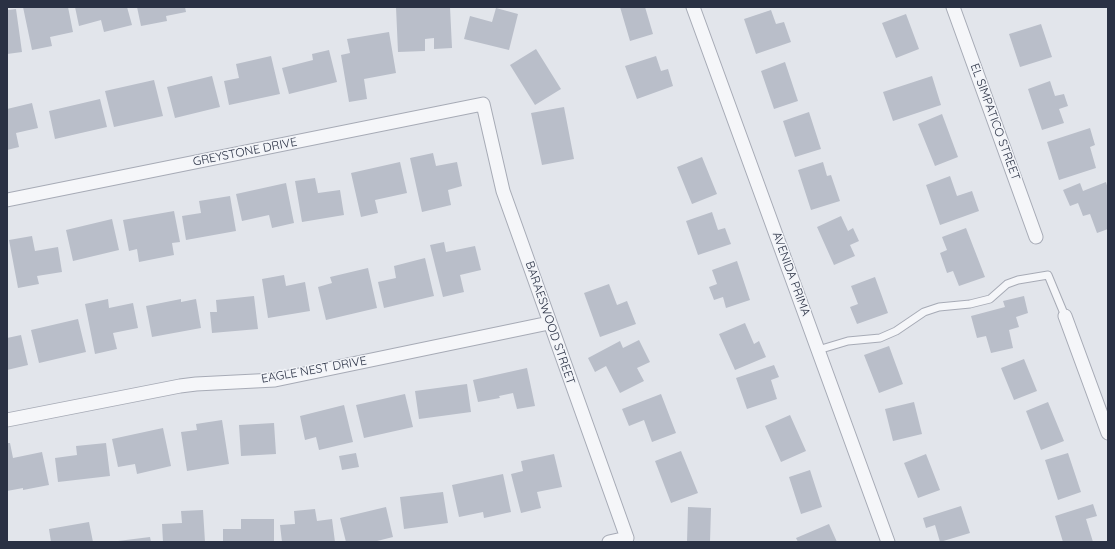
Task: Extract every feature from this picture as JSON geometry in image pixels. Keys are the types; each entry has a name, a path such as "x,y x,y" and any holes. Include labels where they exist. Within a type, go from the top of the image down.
{"street":[{"name":"AVENIDA PRIMA","path":"693,7 888,542"},
{"name":"EL SIMPATICO STREET","path":"953,7 1036,237"},
{"name":"GREYSTONE DRIVE","path":"7,200 483,104"},
{"name":"BARAESWOOD STREET","path":"483,104 503,191 626,538 609,542"},
{"path":"1065,316 1108,433"},
{"name":"EAGLE NEST DRIVE","path":"7,420 180,386 275,380 549,323"}],"lane":[{"path":"818,350 848,341 880,338 896,331 924,312 939,307 970,304 990,299 1007,284 1018,280 1048,275 1065,316"}],"building":[{"path":"23,7 68,7 73,32 50,37 52,46 32,50"},
{"path":"75,7 127,7 132,25 104,32 101,20 79,26"},
{"path":"137,7 185,7 186,12 166,16 167,21 141,26"},
{"path":"396,7 450,7 452,48 434,49 434,38 425,39 425,51 398,52"},
{"path":"620,7 645,7 653,34 630,41"},
{"path":"496,8 518,14 509,50 464,39 470,16 492,22"},
{"path":"16,9 22,52 7,54 7,10"},
{"path":"771,10 776,24 784,22 791,42 756,54 744,19"},
{"path":"906,14 919,49 896,58 882,23"},
{"path":"1041,24 1052,57 1020,67 1009,34"},
{"path":"389,32 396,73 364,79 367,99 349,102 341,55 350,53 347,39"},
{"path":"536,49 561,89 535,105 510,65"},
{"path":"329,50 337,82 289,94 282,68 313,60 312,54"},
{"path":"271,56 280,94 229,105 224,81 239,78 236,64"},
{"path":"656,56 661,71 668,69 673,86 637,99 625,66"},
{"path":"785,62 798,101 774,109 761,71"},
{"path":"212,76 220,107 175,118 167,87"},
{"path":"932,76 941,105 893,121 883,92"},
{"path":"154,80 163,116 114,127 105,91"},
{"path":"1050,81 1055,96 1064,94 1068,106 1059,109 1064,123 1042,130 1028,89"},
{"path":"100,99 107,127 55,139 49,111"},
{"path":"32,103 38,128 16,133 19,147 7,150 7,109"},
{"path":"564,107 574,159 542,165 531,113"},
{"path":"809,112 821,149 795,157 783,121"},
{"path":"942,114 958,157 935,166 918,124"},
{"path":"1090,128 1095,145 1090,147 1096,168 1059,180 1047,142"},
{"path":"433,153 436,166 457,162 462,186 448,190 451,205 422,212 410,158"},
{"path":"702,157 717,194 692,204 677,167"},
{"path":"400,162 407,193 375,200 378,213 361,217 351,173"},
{"path":"823,162 827,176 831,175 840,201 811,210 798,170"},
{"path":"950,176 957,196 972,191 979,211 940,225 926,185"},
{"path":"315,178 318,193 340,190 344,215 302,222 295,181"},
{"path":"1106,182 1108,189 1108,229 1097,233 1090,214 1083,216 1078,203 1070,206 1063,190 1080,183 1083,191"},
{"path":"286,183 294,223 272,228 269,215 242,221 236,194"},
{"path":"230,196 236,231 186,240 182,216 201,213 199,201"},
{"path":"174,211 180,242 172,243 174,255 139,262 137,249 129,251 123,220"},
{"path":"712,212 718,230 725,228 731,244 698,255 686,221"},
{"path":"841,216 848,231 853,228 859,241 850,245 855,256 834,265 817,227"},
{"path":"112,219 119,250 73,261 66,230"},
{"path":"966,228 985,277 959,286 953,271 947,273 940,253 947,250 942,237"},
{"path":"32,236 35,251 58,247 62,272 37,276 39,284 18,288 9,240"},
{"path":"444,242 446,252 475,246 481,270 460,275 464,292 443,297 430,245"},
{"path":"425,258 434,296 384,308 378,282 396,278 394,266"},
{"path":"737,261 750,300 726,308 723,297 714,300 709,287 717,284 712,270"},
{"path":"368,268 377,308 326,320 318,287 332,283 330,277"},
{"path":"284,275 286,286 305,282 310,311 268,318 262,279"},
{"path":"875,277 888,313 857,324 850,307 858,304 851,286"},
{"path":"609,284 617,305 627,301 636,324 600,337 584,293"},
{"path":"254,296 258,329 212,333 210,312 217,312 216,300"},
{"path":"1024,296 1028,313 1016,317 1019,327 1009,330 1013,348 991,353 986,336 977,338 971,316 1005,307 1003,301"},
{"path":"108,299 109,308 133,303 138,328 113,333 117,349 95,354 85,304"},
{"path":"181,299 181,302 196,299 201,328 152,337 146,306"},
{"path":"78,319 86,352 39,363 31,330"},
{"path":"745,323 754,344 759,341 766,357 735,370 719,334"},
{"path":"21,335 28,365 7,370 7,338"},
{"path":"639,340 650,362 637,368 644,381 620,393 606,366 595,372 588,358 620,341 623,348"},
{"path":"889,346 903,384 879,393 864,355"},
{"path":"1024,359 1037,391 1014,400 1001,368"},
{"path":"774,365 779,377 771,380 777,399 747,409 736,378"},
{"path":"527,368 535,406 517,409 513,393 499,396 500,398 478,402 473,380"},
{"path":"467,384 471,412 419,419 415,391"},
{"path":"405,394 413,427 364,438 356,405"},
{"path":"661,394 676,433 652,442 644,420 629,426 622,409"},
{"path":"914,402 922,434 893,441 885,409"},
{"path":"1048,402 1064,441 1041,450 1026,411"},
{"path":"344,405 353,442 319,450 316,437 305,440 300,416"},
{"path":"790,415 806,451 781,462 765,426"},
{"path":"222,420 229,464 187,471 181,432 197,430 196,424"},
{"path":"274,423 276,454 241,456 239,425"},
{"path":"163,428 171,466 137,474 135,464 118,467 112,439"},
{"path":"7,443 10,443 13,458 42,452 49,485 23,490 23,488 7,491"},
{"path":"106,443 110,476 58,482 55,458 77,455 76,446"},
{"path":"681,451 698,493 671,503 655,461"},
{"path":"356,453 359,467 342,470 339,456"},
{"path":"1068,453 1081,492 1058,500 1045,460"},
{"path":"554,454 562,487 537,492 541,508 521,513 511,474 523,471 521,461"},
{"path":"926,454 940,490 918,498 904,463"},
{"path":"810,470 822,507 801,514 789,477"},
{"path":"503,474 511,512 484,518 483,512 459,517 452,485"},
{"path":"443,492 448,523 404,529 400,497"},
{"path":"1093,504 1097,516 1086,519 1093,542 1063,542 1055,516"},
{"path":"961,506 970,533 940,542 935,525 926,528 923,518"},
{"path":"386,507 393,537 373,542 346,542 340,518"},
{"path":"688,507 711,508 710,542 687,542"},
{"path":"315,509 317,521 332,519 335,542 282,542 280,525 295,524 294,511"},
{"path":"203,510 205,542 163,542 162,524 182,523 181,511"},
{"path":"241,519 274,519 274,542 223,542 223,529 241,529"},
{"path":"89,522 93,542 51,542 49,529"},
{"path":"829,524 837,542 798,542 796,538"},
{"path":"150,537 151,542 118,542 118,541"}]}
